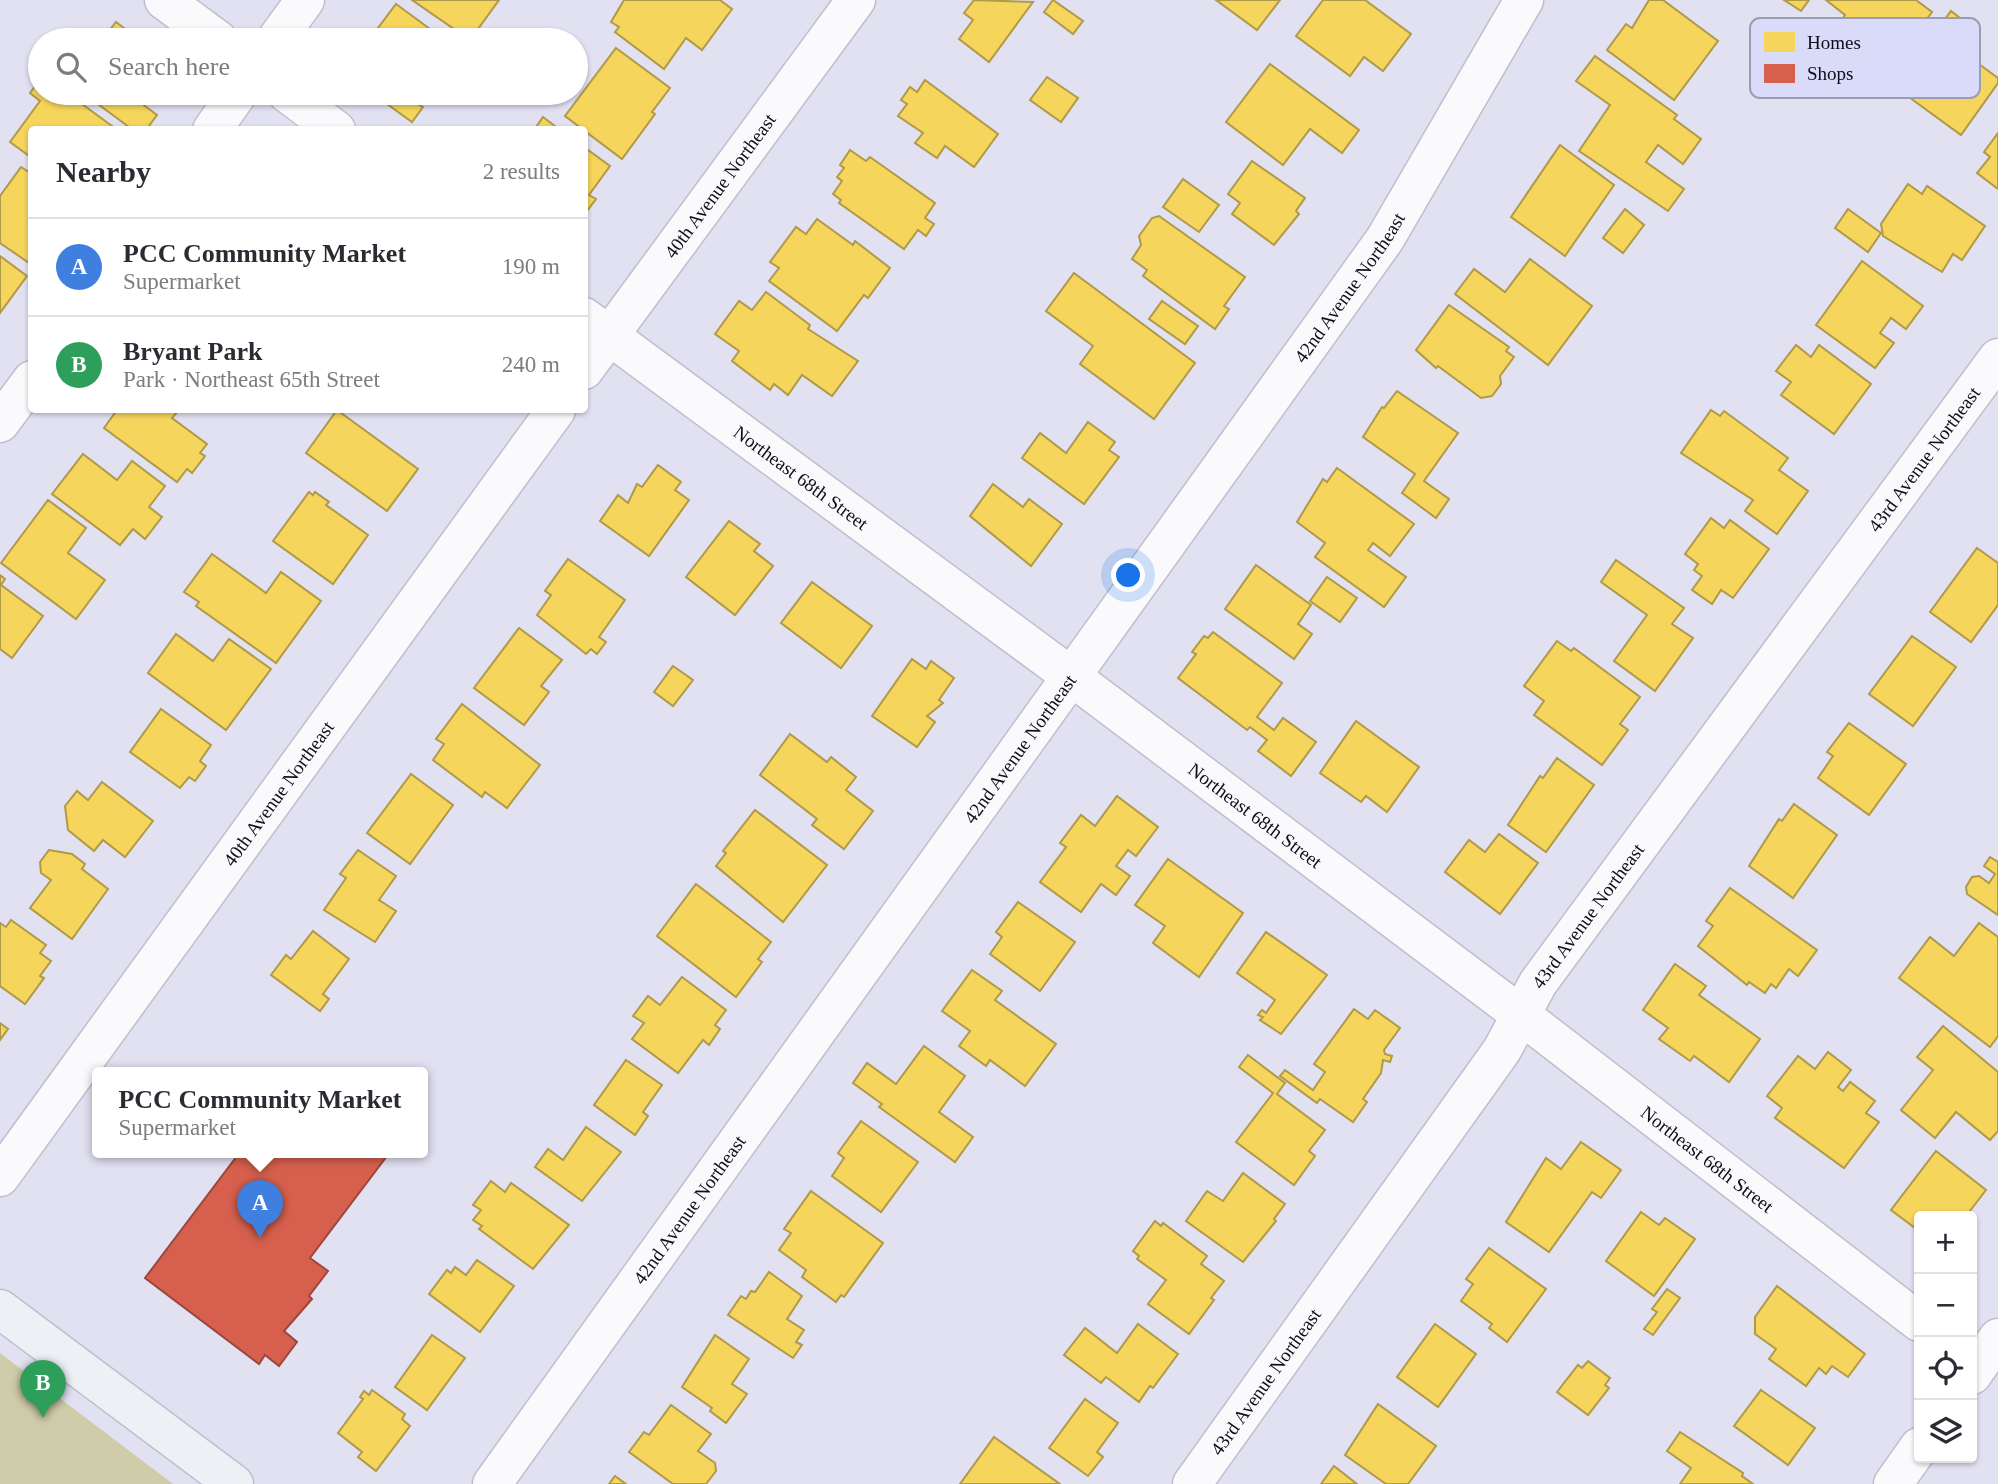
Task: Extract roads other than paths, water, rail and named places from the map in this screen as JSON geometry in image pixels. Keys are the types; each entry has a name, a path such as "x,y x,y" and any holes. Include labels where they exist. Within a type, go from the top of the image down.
{"main road":[{"path":"0,1309 234,1484"}],"street":[{"path":"164,0 202,28"},
{"path":"285,28 305,0"},
{"name":"40th Avenue Northeast","path":"588,356 597,326 856,0"},
{"name":"42nd Avenue Northeast","path":"492,1484 1385,239 1524,0"},
{"path":"215,126 230,105"},
{"path":"304,105 331,126"},
{"name":"Northeast 68th Street","path":"597,326 1072,677 1521,1015 1914,1318"},
{"name":"43rd Avenue Northeast","path":"1192,1484 1502,1050 1538,983 1998,358"},
{"path":"0,423 28,385"},
{"name":"40th Avenue Northeast","path":"0,1177 554,413"},
{"path":"1893,1484 1914,1454"}],"place":[{"name":"PCC Community Market","path":"260,1238"},
{"name":"Bryant Park","path":"43,1418"}]}
